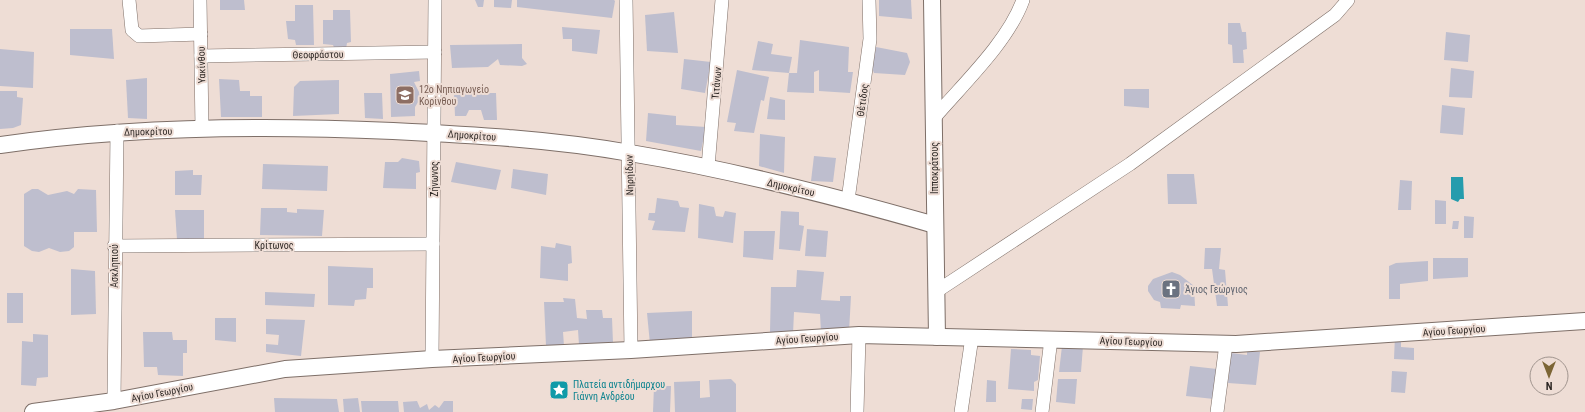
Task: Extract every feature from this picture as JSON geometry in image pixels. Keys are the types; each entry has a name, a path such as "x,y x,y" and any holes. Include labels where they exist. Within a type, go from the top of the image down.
{"street":[{"path":"129,0 132,30 139,36 201,34"},
{"name":"Υακίνθου","path":"200,0 202,129"},
{"name":"Ζήνωνος","path":"432,359 435,0"},
{"name":"Νηρηίδων","path":"626,0 631,350"},
{"name":"Τιτάνων","path":"708,167 722,0"},
{"name":"Θέτιδος","path":"848,200 870,39 869,0"},
{"name":"Ιπποκράτους","path":"932,0 937,337"},
{"path":"934,118 1001,40 1019,12 1024,0"},
{"path":"937,291 1130,164 1335,15 1348,0"},
{"name":"Θεοφράστου","path":"201,56 434,52"},
{"name":"Δημοκρίτου","path":"0,145 116,131 312,127 536,139 628,152 708,167 848,200 935,225"},
{"name":"Ασκληπιού","path":"114,401 116,131"},
{"name":"Κρίτωνος","path":"114,246 433,244"},
{"name":"Αγίου Γεωργίου","path":"33,412 114,401 286,369 432,359 631,350 859,335 1226,344 1585,321"},
{"path":"857,412 859,335"},
{"path":"961,412 972,337"},
{"path":"1042,412 1052,339"},
{"path":"1217,412 1226,344"}],"water":[{"path":"1451,177 1463,177 1464,199 1460,199 1458,202 1451,199"}],"building":[{"path":"220,0 244,0 245,10 220,10"},
{"path":"475,0 484,0 483,7 478,7"},
{"path":"494,0 512,0 511,8 494,7"},
{"path":"517,0 615,1 612,18 517,7"},
{"path":"879,0 911,0 912,19 879,16"},
{"path":"295,5 313,5 314,45 296,45 295,40 288,39 286,21 295,21"},
{"path":"333,10 350,10 351,42 347,43 346,49 335,50 333,45 323,44 323,20 333,20"},
{"path":"674,12 678,53 647,51 645,15"},
{"path":"1228,23 1240,23 1242,32 1246,32 1247,49 1243,50 1244,63 1233,63 1232,45 1228,44"},
{"path":"562,27 600,30 597,54 572,51 572,39 563,39"},
{"path":"70,29 112,29 114,59 70,55"},
{"path":"1446,32 1470,35 1468,62 1444,60"},
{"path":"800,40 849,47 848,72 853,72 850,93 819,91 819,70 814,72 814,93 787,92 789,73 797,73"},
{"path":"758,41 773,44 771,54 792,57 789,73 752,70"},
{"path":"522,44 522,58 527,64 522,66 500,65 498,59 488,67 452,68 450,45"},
{"path":"876,47 907,53 910,62 905,75 874,73 872,68"},
{"path":"0,49 34,52 33,88 0,86"},
{"path":"684,59 711,62 705,93 681,89"},
{"path":"1451,68 1474,71 1472,98 1449,97"},
{"path":"737,70 769,77 764,101 761,100 754,133 734,131 736,123 727,122"},
{"name":"12ο Νηπιαγωγείο Κορίνθου","path":"419,71 420,81 414,82 419,92 420,99 415,107 415,116 391,117 390,74"},
{"path":"147,78 147,119 128,118 126,80"},
{"path":"219,79 239,80 240,91 250,91 250,96 262,96 262,117 221,117"},
{"path":"339,80 339,114 293,116 294,87 300,81"},
{"path":"1124,89 1149,89 1149,108 1124,106"},
{"path":"0,91 17,91 17,97 23,98 21,125 13,128 0,129"},
{"path":"364,93 382,93 383,119 365,118"},
{"path":"454,93 496,93 497,120 484,120 481,110 469,110 466,116 455,116"},
{"path":"770,97 785,100 785,120 767,119"},
{"path":"1442,105 1465,108 1463,135 1440,133"},
{"path":"648,113 676,116 676,125 706,127 701,151 646,141"},
{"path":"760,134 785,137 784,173 759,166"},
{"path":"814,156 836,158 833,182 811,181"},
{"path":"402,158 419,161 420,172 416,173 416,189 383,188 385,162 398,162"},
{"path":"456,162 501,170 496,190 451,182"},
{"path":"263,164 328,166 327,191 262,189"},
{"path":"513,169 548,174 546,195 511,188"},
{"path":"193,170 193,175 202,175 201,195 175,195 175,171"},
{"path":"1167,174 1194,174 1197,204 1168,204"},
{"path":"1400,180 1412,181 1411,210 1398,210"},
{"path":"32,189 38,189 48,195 67,191 74,194 78,189 96,190 97,232 74,232 74,247 69,251 60,252 49,248 39,252 32,251 24,246 24,194"},
{"path":"657,198 678,201 680,207 689,208 685,232 652,230 655,221 648,220 649,213 655,213"},
{"path":"1435,200 1446,201 1446,224 1435,224"},
{"path":"699,204 714,207 716,216 723,217 725,211 736,213 733,243 698,238"},
{"path":"261,208 287,208 287,212 297,213 297,209 324,210 322,236 260,235"},
{"path":"175,210 204,210 204,241 177,240"},
{"path":"781,211 799,212 799,225 804,226 800,251 779,249"},
{"path":"1464,216 1474,217 1473,238 1464,238"},
{"path":"1453,221 1459,221 1458,229 1452,229"},
{"path":"807,229 828,231 826,257 805,256"},
{"path":"744,231 775,231 773,260 743,257"},
{"path":"556,243 571,246 572,263 568,264 568,281 540,278 541,246 555,248"},
{"path":"1205,248 1221,248 1219,269 1225,270 1228,306 1217,306 1212,269 1204,269"},
{"path":"1433,258 1468,258 1468,277 1433,279"},
{"path":"1428,261 1428,281 1400,284 1400,299 1389,299 1389,266 1396,263"},
{"path":"328,266 373,268 373,288 367,288 366,299 355,300 354,306 328,305"},
{"path":"71,269 95,271 96,314 71,315"},
{"path":"797,270 824,272 821,300 840,301 840,296 851,296 849,332 821,332 820,314 794,312 793,334 770,332 771,287 796,287"},
{"name":"Άγιος Γεώργιος","path":"1172,272 1180,275 1194,286 1195,306 1181,305 1180,309 1161,308 1160,302 1154,300 1148,291 1148,286 1153,279"},
{"path":"265,292 315,294 314,307 265,305"},
{"path":"7,293 23,293 23,323 7,323"},
{"path":"563,298 575,299 577,318 587,319 586,310 602,310 603,318 612,318 613,343 579,345 578,330 563,332 564,346 546,346 544,302 564,302"},
{"path":"692,311 692,342 650,344 647,313"},
{"path":"215,318 236,318 236,342 215,340"},
{"path":"266,319 305,320 301,356 266,352 266,344 278,345 279,335 266,334"},
{"path":"143,332 172,332 173,340 187,340 187,353 183,353 183,376 158,375 157,367 144,367"},
{"path":"33,334 48,335 48,377 37,378 36,386 21,385 22,341 33,342"},
{"path":"1395,335 1401,335 1401,347 1414,348 1414,360 1394,359"},
{"path":"1062,346 1083,346 1081,372 1059,372"},
{"path":"1011,349 1031,350 1031,355 1040,356 1038,380 1034,382 1034,391 1008,389"},
{"path":"1247,351 1260,352 1256,385 1228,383 1231,353 1247,355"},
{"path":"1190,366 1217,369 1214,399 1186,396"},
{"path":"1392,371 1407,372 1405,393 1391,392"},
{"path":"731,379 736,384 736,412 675,412 674,382 700,381 700,398 710,397 709,380"},
{"path":"1058,379 1077,379 1075,404 1056,402"},
{"path":"987,380 996,381 996,402 986,402"},
{"path":"654,386 671,386 670,412 653,412"},
{"path":"274,398 337,399 339,412 275,412"},
{"path":"358,398 360,412 344,412 343,399"},
{"path":"1022,399 1033,399 1032,410 1021,409"},
{"path":"361,401 398,401 399,412 362,412"},
{"path":"417,401 420,408 427,404 429,410 435,405 439,408 444,401 453,401 453,412 404,412 403,402"}],"place":[{"name":"12ο Νηπιαγωγείο Κορίνθου","path":"405,95"},
{"name":"Άγιος Γεώργιος","path":"1171,289"},
{"name":"Πλατεία αντιδήμαρχου Γιάννη Ανδρέου","path":"559,390"}]}
